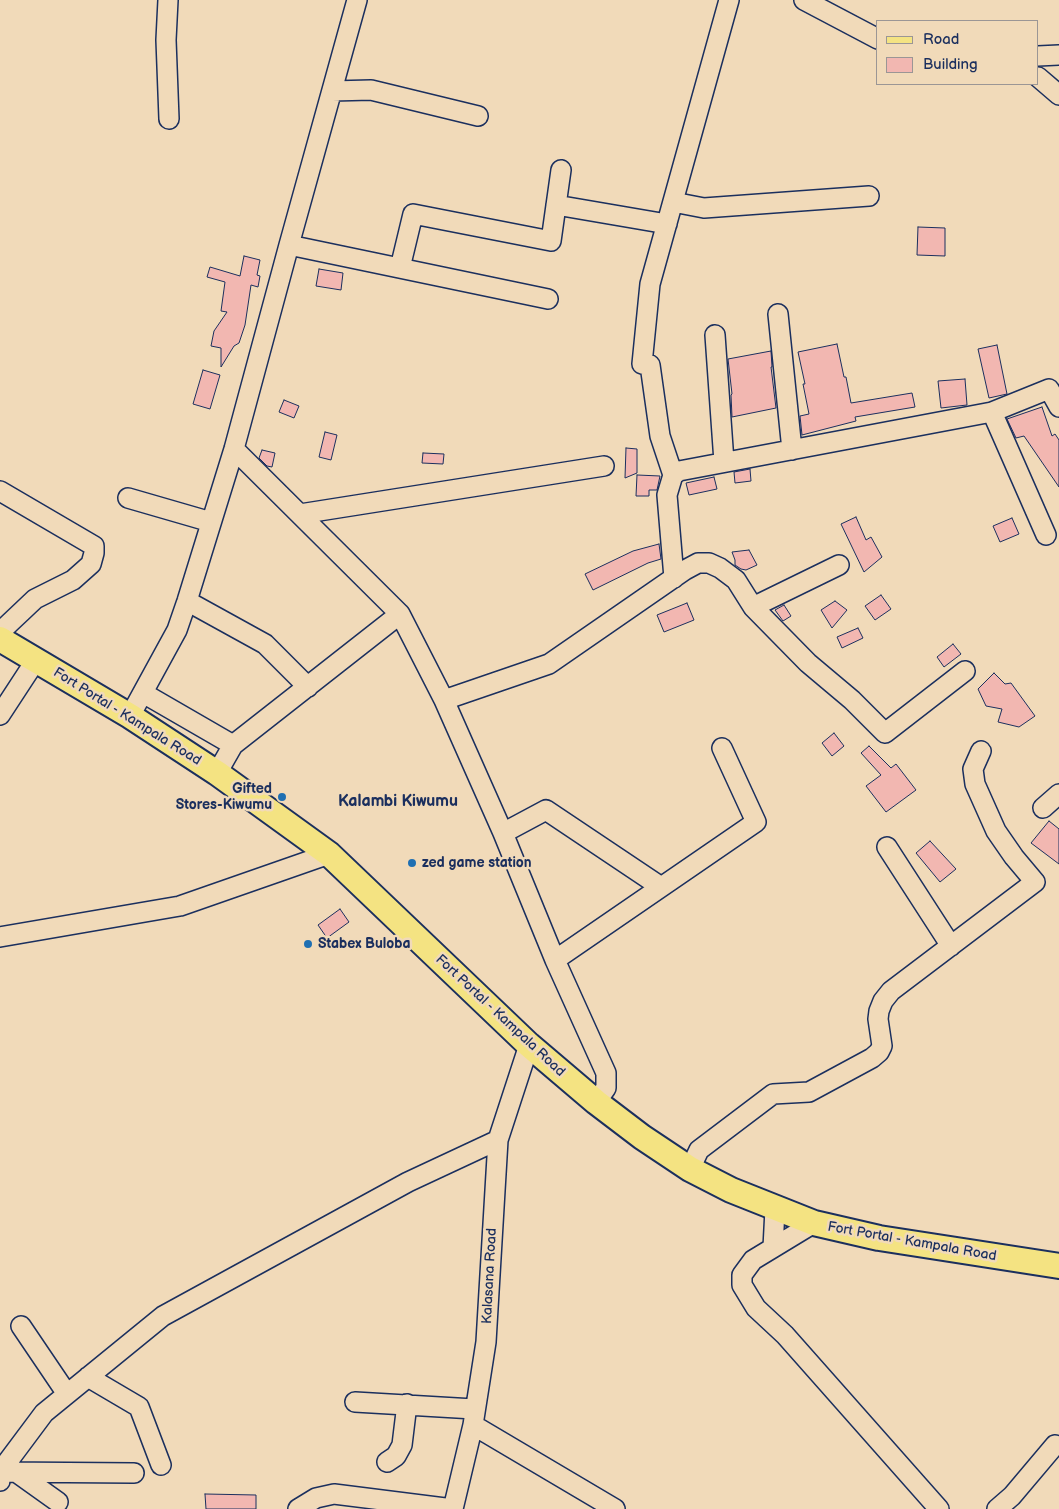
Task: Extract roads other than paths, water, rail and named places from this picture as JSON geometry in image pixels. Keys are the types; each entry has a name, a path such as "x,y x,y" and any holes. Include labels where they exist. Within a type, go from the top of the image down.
{"main road":[{"name":"Fort Portal - Kampala Road","path":"0,640 130,716 217,773 329,854 529,1045 596,1102 642,1137 690,1169 731,1190 814,1223 879,1238 1059,1266"}],"street":[{"path":"168,0 166,40 169,119"},
{"path":"130,716 177,630 187,601 234,449 357,0"},
{"path":"674,578 667,496 673,475 660,436 650,365 642,364 650,284 729,0"},
{"path":"804,0 876,38"},
{"path":"1039,56 1059,55"},
{"path":"1039,78 1059,95"},
{"path":"332,91 371,90 478,116"},
{"path":"400,268 413,214 551,241 562,170"},
{"path":"673,202 704,208 869,196"},
{"path":"556,205 667,224"},
{"path":"289,245 548,299"},
{"path":"778,314 792,450"},
{"path":"715,335 724,462"},
{"path":"673,475 679,471 724,462 992,412 1049,390 1059,408"},
{"path":"992,412 1046,535"},
{"path":"234,449 400,614 444,700 503,832 555,960 606,1072 606,1088 596,1102"},
{"path":"300,514 604,466"},
{"path":"0,491 94,546 94,553 92,564 73,580 35,599 0,632"},
{"path":"128,498 211,522"},
{"path":"444,700 549,664 698,563 709,563 720,568 736,580 754,608 808,662 852,700 885,733 965,672"},
{"path":"754,608 839,565"},
{"path":"187,601 265,644 308,687"},
{"path":"217,773 233,746 400,614"},
{"path":"0,715 36,660"},
{"path":"143,692 233,746"},
{"path":"555,960 756,822 722,748"},
{"path":"690,1169 699,1150 773,1094 809,1092 872,1058 879,1052 882,1046 878,1019 879,1011 883,1001 891,991 1035,882 996,831 975,784 973,769 981,751"},
{"path":"1043,808 1059,794"},
{"path":"503,832 546,810 661,888"},
{"path":"887,847 950,946"},
{"path":"0,937 180,906 329,854"},
{"name":"Kalasana Road","path":"453,1509 474,1417 486,1342 498,1140 529,1045"},
{"path":"4,1474 44,1413 163,1316 408,1182 498,1140"},
{"path":"773,1248 775,1208"},
{"path":"814,1223 753,1260 742,1275 742,1285 756,1308 785,1335 939,1509"},
{"path":"21,1326 67,1394"},
{"path":"88,1376 139,1407 161,1465"},
{"path":"355,1402 407,1404 474,1417 615,1509"},
{"path":"387,1462 396,1456 402,1445 407,1404"},
{"path":"997,1509 1012,1496 1055,1445"},
{"path":"4,1474 134,1473"},
{"path":"4,1474 58,1502"},
{"path":"298,1509 316,1498 334,1494 453,1509"}],"place":[{"name":"Gifted Stores-Kiwumu","path":"282,797"},
{"name":"zed game station","path":"412,863"},
{"name":"Stabex Buloba","path":"308,944"}],"district":[{"name":"Kalambi Kiwumu","path":"398,802"}]}
